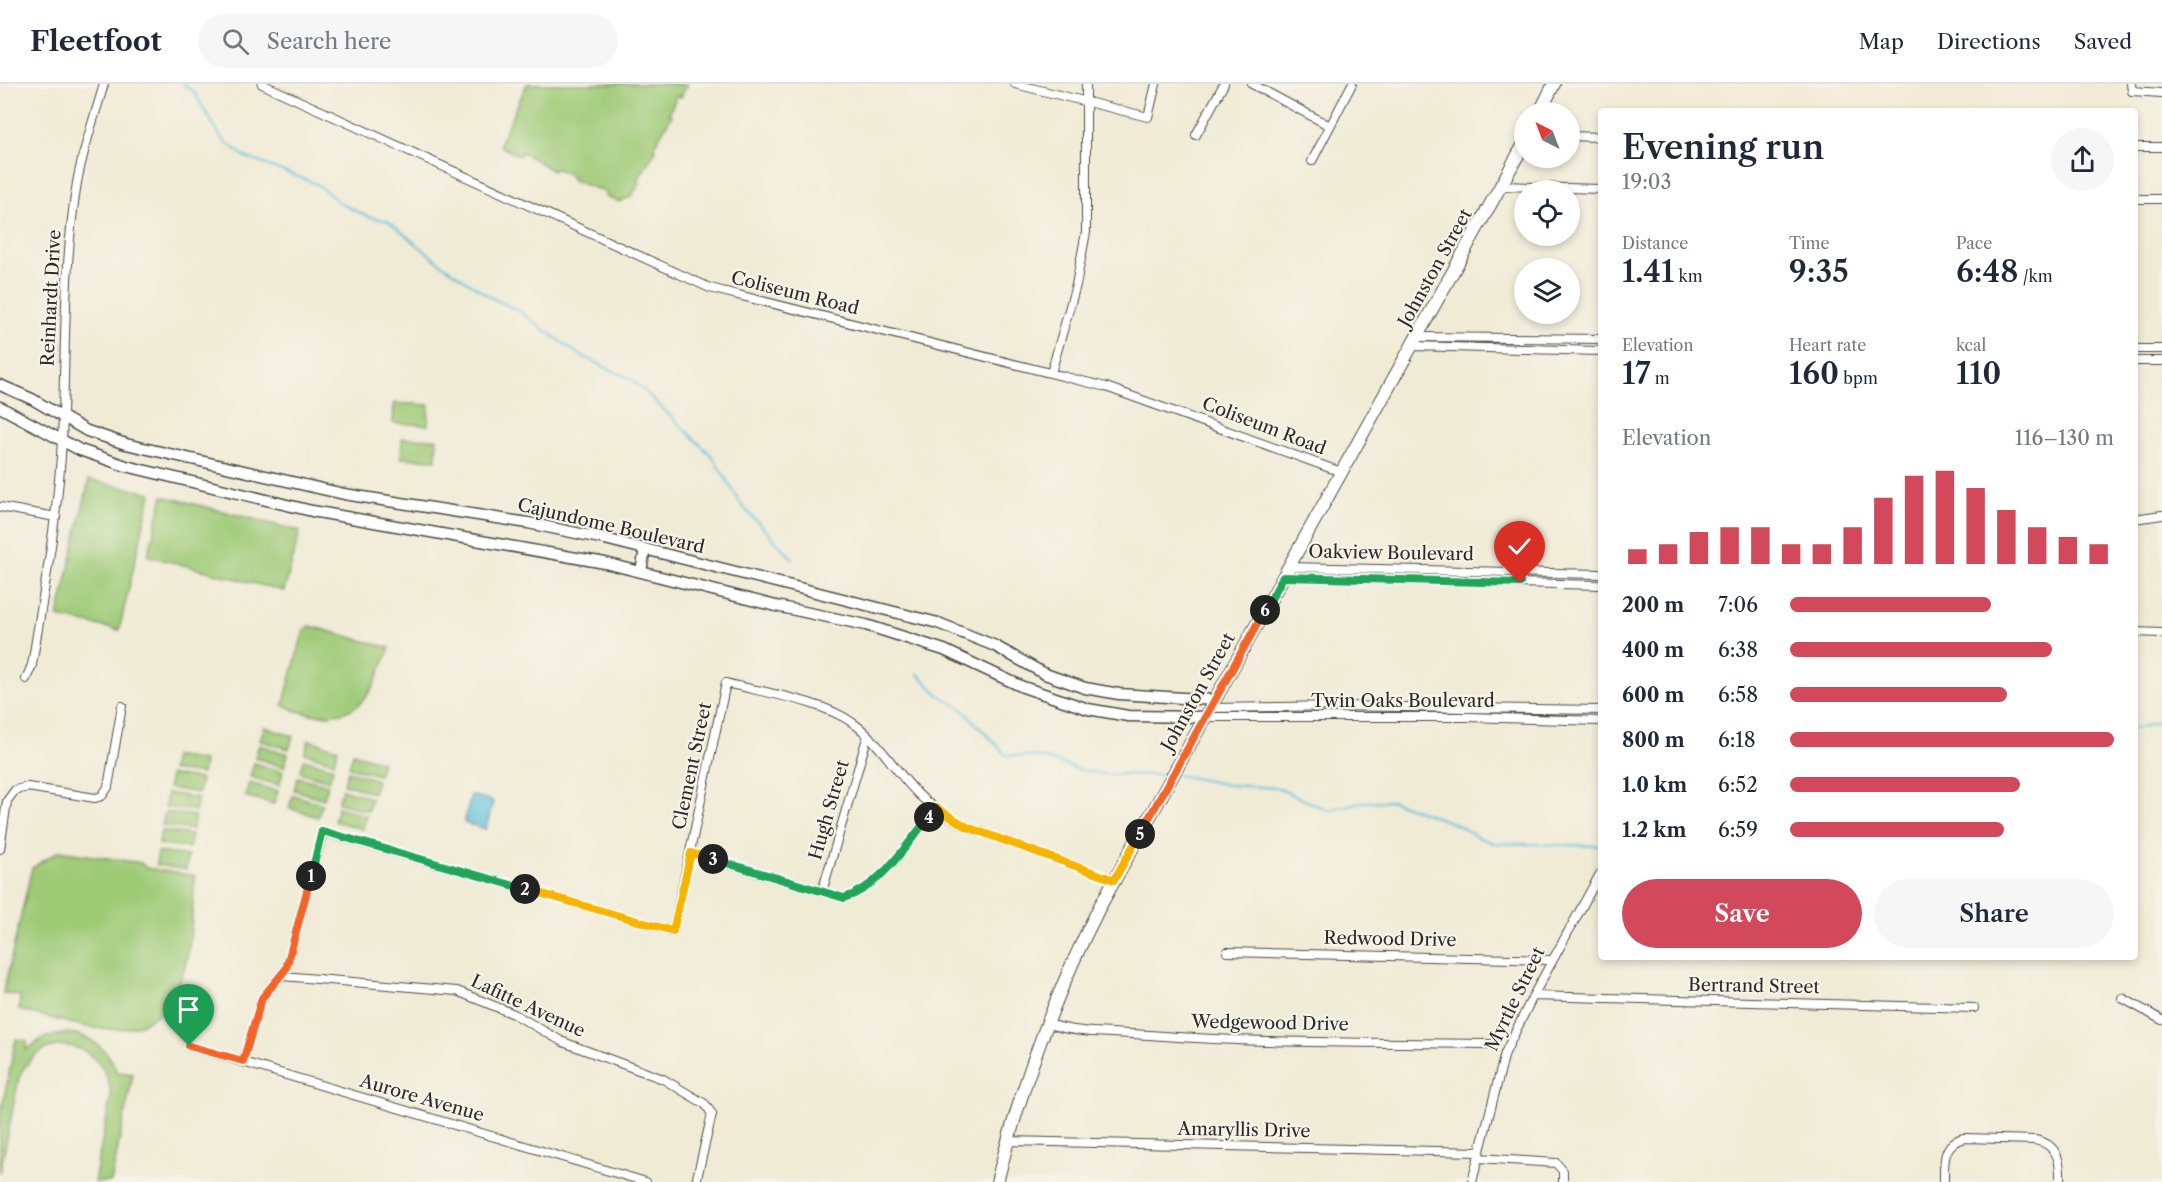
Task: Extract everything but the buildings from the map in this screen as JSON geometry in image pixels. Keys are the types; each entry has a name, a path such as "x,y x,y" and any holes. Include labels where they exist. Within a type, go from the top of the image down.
{"main road":[{"path":"1545,102 1554,84"},
{"name":"Johnston Street","path":"997,1182 1007,1141 1046,1023 1077,951 1114,880 1514,163"}],"street":[{"name":"Reinhardt Drive","path":"26,679 32,665 56,517 62,440 63,343 73,210 81,164 104,84"},
{"name":"Coliseum Road","path":"262,84 710,288 1139,397 1341,472"},
{"path":"1015,84 1148,117 1156,84"},
{"path":"1051,373 1076,285 1086,232 1086,84"},
{"path":"1196,135 1224,84"},
{"path":"1252,84 1330,126"},
{"path":"1312,161 1352,84"},
{"path":"2131,84 2132,91 2162,93"},
{"path":"1580,136 1598,137"},
{"path":"2138,147 2162,147"},
{"path":"1502,186 1598,189"},
{"path":"2138,199 2162,199"},
{"path":"1550,350 1551,339"},
{"path":"1415,341 1598,339"},
{"path":"1415,341 1598,351"},
{"path":"2138,349 2162,349"},
{"path":"2138,361 2162,362"},
{"name":"Cajundome Boulevard","path":"0,384 87,430 126,444 306,486 528,523 645,549 938,623 976,637 1045,674 1085,688 1210,708"},
{"name":"Cajundome Boulevard","path":"0,407 94,456 126,466 312,511 528,548 641,572 890,633 944,650 1023,687 1088,709 1128,716 1210,708"},
{"path":"0,507 56,517"},
{"path":"2138,518 2162,515"},
{"path":"641,572 645,549"},
{"name":"Oakview Boulevard","path":"1286,572 1598,574"},
{"name":"Oakview Boulevard","path":"1286,572 1598,585"},
{"path":"890,633 896,612"},
{"path":"2138,632 2162,633"},
{"name":"Clement Street","path":"283,976 322,831 673,931 726,683 839,715 856,725 867,738"},
{"path":"0,849 8,801 15,790 27,787 95,798 102,796 108,787 122,706"},
{"name":"Twin Oaks Boulevard","path":"1210,708 1336,706 1598,710"},
{"name":"Twin Oaks Boulevard","path":"1210,708 1598,721"},
{"path":"867,738 915,792 967,827 1114,880"},
{"name":"Hugh Street","path":"822,892 867,738"},
{"path":"691,853 844,898 857,894 877,881 936,808"},
{"name":"Myrtle Street","path":"1472,1182 1505,1053 1552,960 1598,878"},
{"name":"Redwood Drive","path":"1227,952 1552,960"},
{"path":"243,1061 262,998 283,976"},
{"name":"Lafitte Avenue","path":"283,976 457,991 514,1014 563,1042 663,1079 691,1095 710,1110 713,1119 696,1182"},
{"name":"Bertrand Street","path":"1533,996 1974,1008"},
{"path":"2122,998 2162,1020"},
{"name":"Wedgewood Drive","path":"1046,1023 1063,1029 1094,1033 1183,1038 1495,1044"},
{"name":"Aurore Avenue","path":"189,1046 646,1182"},
{"path":"1944,1182 1947,1149 1953,1142 1964,1138 2045,1142 2058,1154 2060,1182"},
{"name":"Amaryllis Drive","path":"1007,1141 1479,1155 1556,1163 1563,1171 1563,1182"}],"green space":[{"path":"527,84 687,84 681,97 677,96 669,113 672,115 653,148 656,150 637,181 640,183 631,197 619,202 605,196 606,192 571,180 572,176 555,168 553,171 522,152 519,156 501,147 500,142"},
{"path":"394,403 429,405 428,425 393,423"},
{"path":"402,438 437,439 436,460 401,458"},
{"path":"89,480 151,493 119,630 58,617"},
{"path":"163,496 300,531 284,591 148,556"},
{"path":"310,626 390,648 369,693 353,708 342,713 310,714 283,705 304,630"},
{"path":"264,727 293,736 289,749 260,741"},
{"path":"309,740 338,749 334,762 305,753"},
{"path":"259,745 288,754 284,767 255,758"},
{"path":"353,753 382,762 378,775 349,767"},
{"path":"174,756 204,761 202,774 171,770"},
{"path":"304,759 333,768 329,781 300,772"},
{"path":"254,763 283,772 279,785 250,777"},
{"path":"348,771 377,780 373,793 344,784"},
{"path":"170,775 201,779 198,793 168,788"},
{"path":"298,777 328,785 324,799 294,790"},
{"path":"249,783 278,791 274,804 245,796"},
{"path":"342,789 371,798 368,811 338,803"},
{"path":"167,793 198,798 195,811 165,807"},
{"path":"293,795 322,804 318,817 289,808"},
{"path":"338,807 367,816 363,829 334,821"},
{"path":"165,812 195,816 192,830 162,825"},
{"path":"161,830 191,835 189,848 159,844"},
{"path":"59,851 141,863 146,868 195,876 192,919 185,965 178,986 168,1004 153,1018 132,1027 120,1029 91,1027 19,1010 20,996 3,993 32,868"},
{"path":"158,852 188,856 186,870 156,865"},
{"path":"68,1033 92,1040 109,1057 117,1072 133,1074 111,1182 94,1182 111,1096 107,1078 98,1063 86,1053 72,1047 58,1046 43,1050 30,1061 19,1077 0,1173 0,1117 16,1039 27,1041 26,1050 43,1038"}],"water":[{"path":"471,795 493,801 486,829 464,823"}],"waterway":[{"path":"183,84 194,92 222,139 245,157 317,184 341,204 369,217 388,221 440,263 490,297 519,311 578,354 633,380 712,456 743,507 793,559"},
{"path":"917,673 939,695 963,710 1006,755 1041,757 1080,770 1103,774 1169,775"},
{"path":"2138,728 2162,721"},
{"path":"1178,775 1229,785 1277,788 1328,810 1361,802 1392,801 1458,825 1475,836 1493,843 1598,846"}],"route":[{"path":"189,1046 243,1061 262,998 283,976 286,969 322,831 673,931 691,853 844,898 857,894 877,881 936,808 950,819 967,827 1114,880 1283,577 1520,583"}]}
